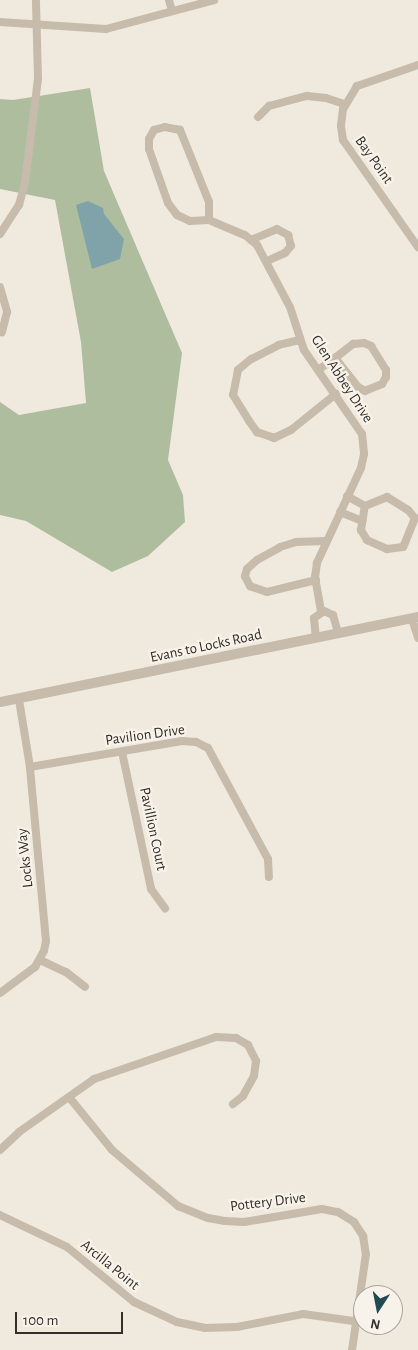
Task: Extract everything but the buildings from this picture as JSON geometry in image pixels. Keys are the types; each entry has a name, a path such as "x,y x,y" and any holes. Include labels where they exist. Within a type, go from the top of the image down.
{"street":[{"path":"0,234 19,205 25,183 38,79 36,0"},
{"path":"169,0 172,11"},
{"path":"0,22 106,29 214,0"},
{"path":"258,117 269,106 307,96 326,98 345,104 357,86 418,65"},
{"name":"Bay Point","path":"345,104 341,126 343,140 418,248"},
{"name":"Glen Abbey Drive","path":"209,220 209,202 180,130 165,126 154,130 149,139 149,149 168,203 177,215 190,221 209,220 251,240 267,262 290,307 300,340 362,434 364,454 340,512 325,541 316,580 321,612 314,618 316,638"},
{"path":"251,240 277,229 288,235 291,246 285,253 267,262"},
{"path":"0,287 7,312 2,332"},
{"path":"300,340 272,348 238,370 233,395 249,421 257,432 274,438 290,430 336,394"},
{"path":"318,370 354,344 364,343 371,346 386,370 386,377 382,384 366,391 358,386 335,358"},
{"path":"347,496 365,506"},
{"path":"387,497 399,502 415,518 408,540 403,547 396,549 367,540 361,530 365,506 387,497"},
{"path":"340,512 362,521"},
{"path":"316,580 267,592 250,586 246,576 248,569 257,560 280,547 296,542 325,541"},
{"path":"321,612 330,612 333,615 338,634"},
{"path":"415,618 418,638"},
{"name":"Evans to Locks Road","path":"0,702 19,700 415,618"},
{"name":"Locks Way","path":"19,700 30,766 46,921 44,951 40,960"},
{"name":"Pavilion Drive","path":"30,766 182,741 196,742 208,748 268,858 269,877"},
{"name":"Pavillion Court","path":"122,752 151,889 165,908"},
{"path":"0,993 40,960 66,972 85,987"},
{"path":"0,1150 19,1132 94,1079 216,1037 236,1038 248,1045 256,1061 254,1076 243,1096 233,1104"},
{"name":"Pottery Drive","path":"69,1097 112,1150 178,1206 208,1218 225,1221 244,1222 322,1209 338,1212 354,1222 363,1236 366,1254 360,1285"},
{"name":"Arcilla Point","path":"0,1215 67,1247 134,1302 177,1322 205,1328 237,1327 303,1314 353,1321"},
{"name":"Pottery Drive","path":"352,1350 353,1335"}],"green space":[{"path":"90,88 104,171 182,353 168,460 183,495 185,522 148,556 112,572 26,521 0,515 0,402 19,415 86,403 81,342 55,200 0,189 0,99 13,100"}],"water":[{"path":"88,201 103,208 104,214 124,239 120,259 92,269 76,205"}]}
